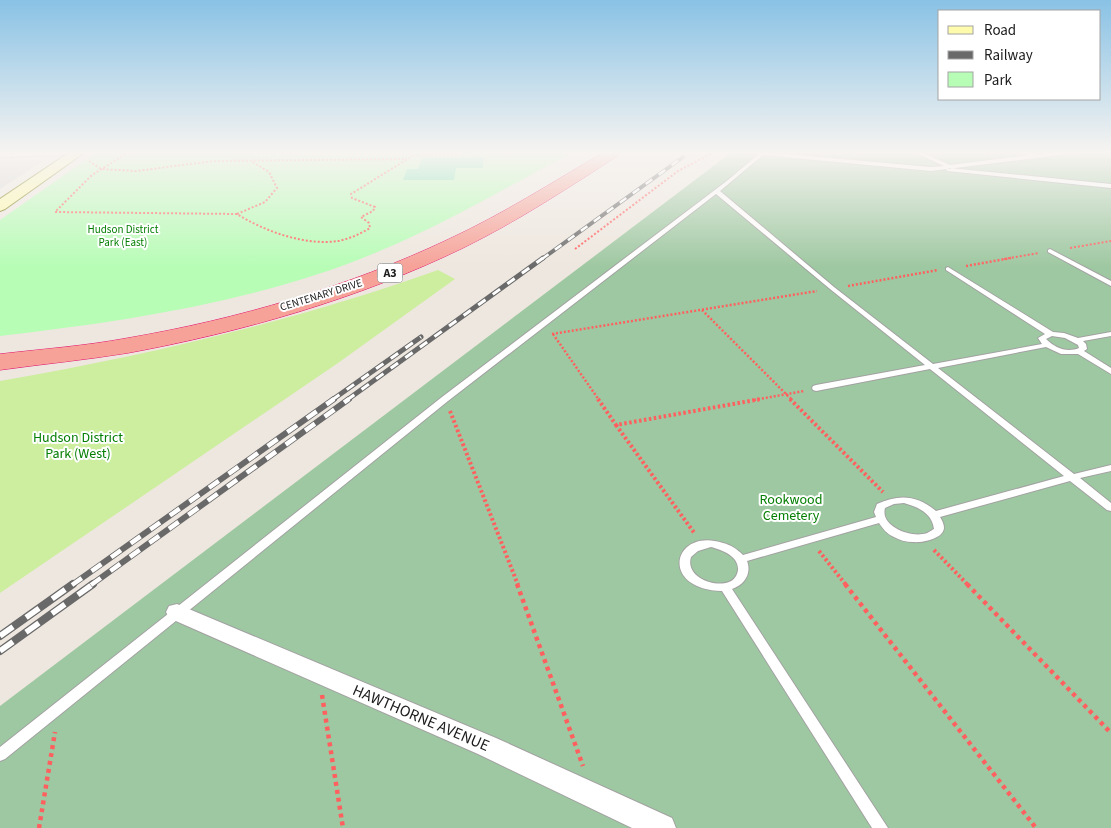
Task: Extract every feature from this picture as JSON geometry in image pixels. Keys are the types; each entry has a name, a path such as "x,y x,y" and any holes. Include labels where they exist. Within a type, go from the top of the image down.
{"highway":[{"name":"CENTENARY DRIVE","path":"0,346 150,322 245,302 352,270 402,252 438,235 518,191"},
{"name":"CENTENARY DRIVE","path":"0,362 145,342 256,315 333,293 391,272 456,244 551,191"}],"main road":[{"path":"0,206 20,191"}],"street":[{"name":"HAWTHORNE AVENUE","path":"177,612 487,746 594,797 634,822 662,828"}],"lane":[{"path":"0,756 177,612 445,399 716,191 832,288 1111,508"},
{"path":"1050,251 1111,284"},
{"path":"948,269 1051,334"},
{"path":"1047,345 1042,338 1044,336 1051,334 1069,336 1078,340 1084,347 1080,352"},
{"path":"1078,340 1111,334"},
{"path":"816,388 1047,345 1066,352 1080,352 1111,372"},
{"path":"934,515 1111,468"},
{"path":"904,500 914,502 934,515 939,523 939,530 932,536 924,539 901,536 891,531 880,519 879,512 882,506 892,501 904,500"},
{"path":"741,559 880,519"},
{"path":"702,544 722,545 730,549 741,559 744,567 741,579 734,584 724,587 712,587 701,584 687,572 685,557 695,547 702,544"},
{"path":"724,587 881,828"}],"path":[{"path":"79,191 54,212 237,214 265,202 275,191"},
{"path":"237,214 256,226 309,241 330,243 351,238 370,228 369,223 361,217 375,209 374,206 350,195 357,191"},
{"path":"575,248 652,191"},
{"path":"702,310 892,501"},
{"path":"553,334 702,544"},
{"path":"616,425 816,388"},
{"path":"445,399 498,531 594,797"},
{"path":"924,539 1111,733"},
{"path":"810,540 1036,828"},
{"path":"318,673 343,828"},
{"path":"39,828 59,708"}],"green space":[{"name":"Hudson District Park (East)","path":"42,191 502,191 459,214 389,247 296,281 198,306 98,323 0,336 0,220"},
{"name":"Rookwood Cemetery","path":"681,191 1111,191 1111,828 0,828 0,706"},
{"name":"Hudson District Park (West)","path":"438,270 455,279 338,363 0,593 0,381 111,360 221,335 330,305"}],"railway":[{"path":"542,259 637,191"},
{"path":"347,400 543,258"},
{"path":"332,400 421,337"},
{"path":"72,585 334,399"},
{"path":"91,585 349,399"},
{"path":"0,636 73,584"},
{"path":"0,651 93,584"}]}
